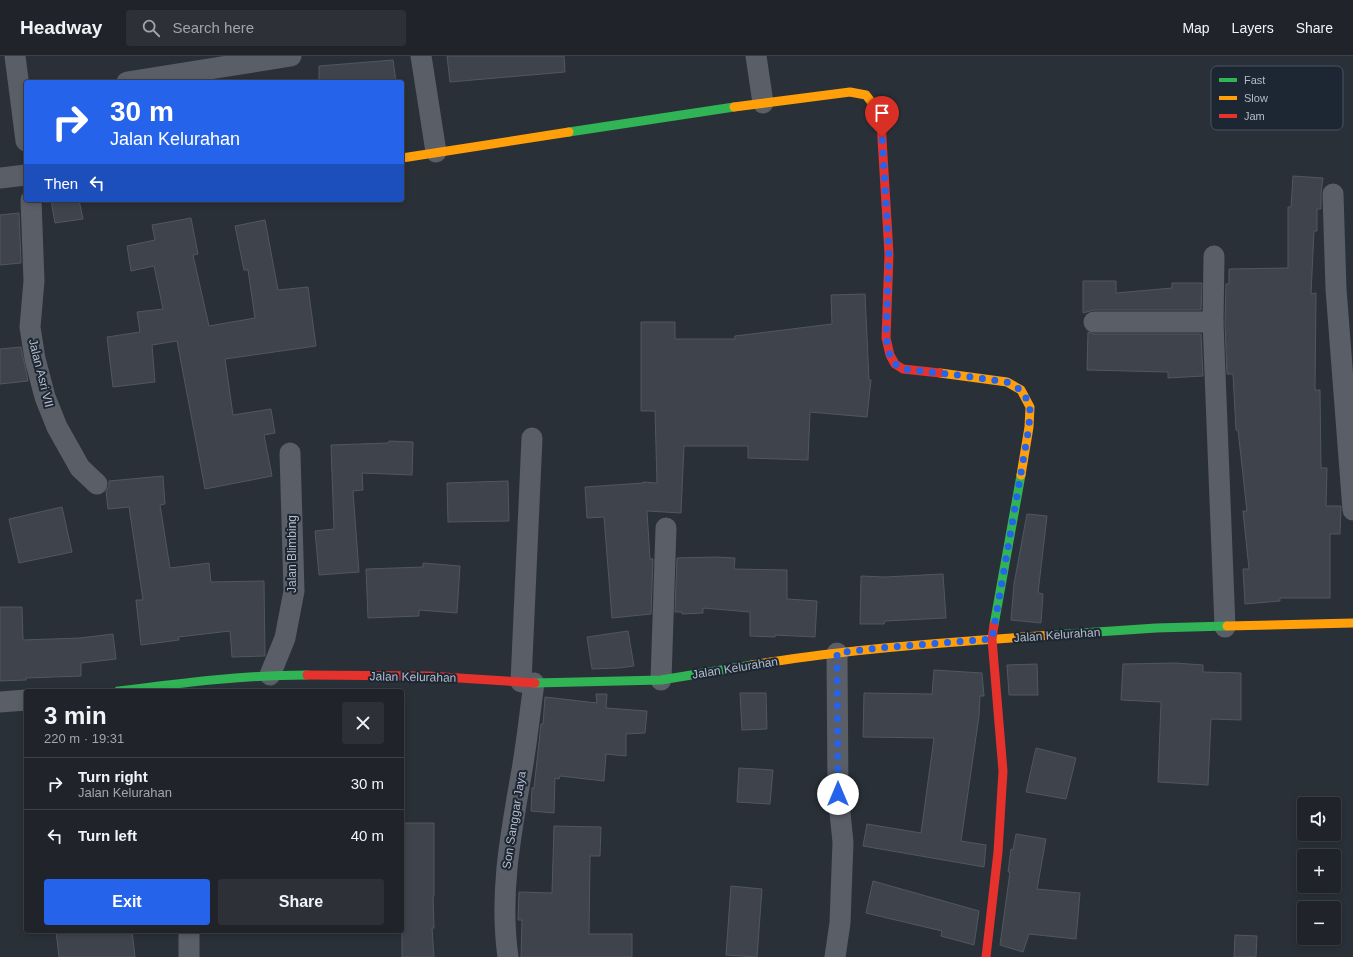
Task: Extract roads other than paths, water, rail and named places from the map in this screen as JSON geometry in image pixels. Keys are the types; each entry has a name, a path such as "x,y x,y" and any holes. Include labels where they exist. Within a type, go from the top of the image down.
{"street":[{"path":"15,56 24,126"},
{"path":"139,80 290,56"},
{"path":"421,56 436,152"},
{"path":"756,56 763,103"},
{"path":"404,158 763,103 850,92 866,95 876,108 881,122 889,254 886,338 890,355 895,364 903,369 1007,382 1021,390 1030,407 1029,427 992,639 1003,771 998,852 986,957"},
{"path":"0,178 24,175"},
{"path":"1334,194 1336,289 1353,510"},
{"name":"Jalan Asri VII","path":"31,202 34,281 30,326 35,359 45,397 57,427 80,468 97,484"},
{"path":"1214,256 1213,322 1225,627"},
{"path":"1094,322 1213,322"},
{"name":"Son Sanggar Jaya","path":"508,957 505,934 504,894 506,865 527,740 532,438"},
{"name":"Jalan Blimbing","path":"270,675 285,638 294,591 290,453"},
{"path":"661,680 666,528"},
{"name":"Jalan Kelurahan","path":"153,689 188,687 270,675 428,676 527,682 661,680 787,659 879,648 1156,628 1353,623"},
{"path":"835,957 840,923 843,842 838,794 837,653"},
{"path":"0,702 24,700"},
{"path":"189,933 189,957"}]}
